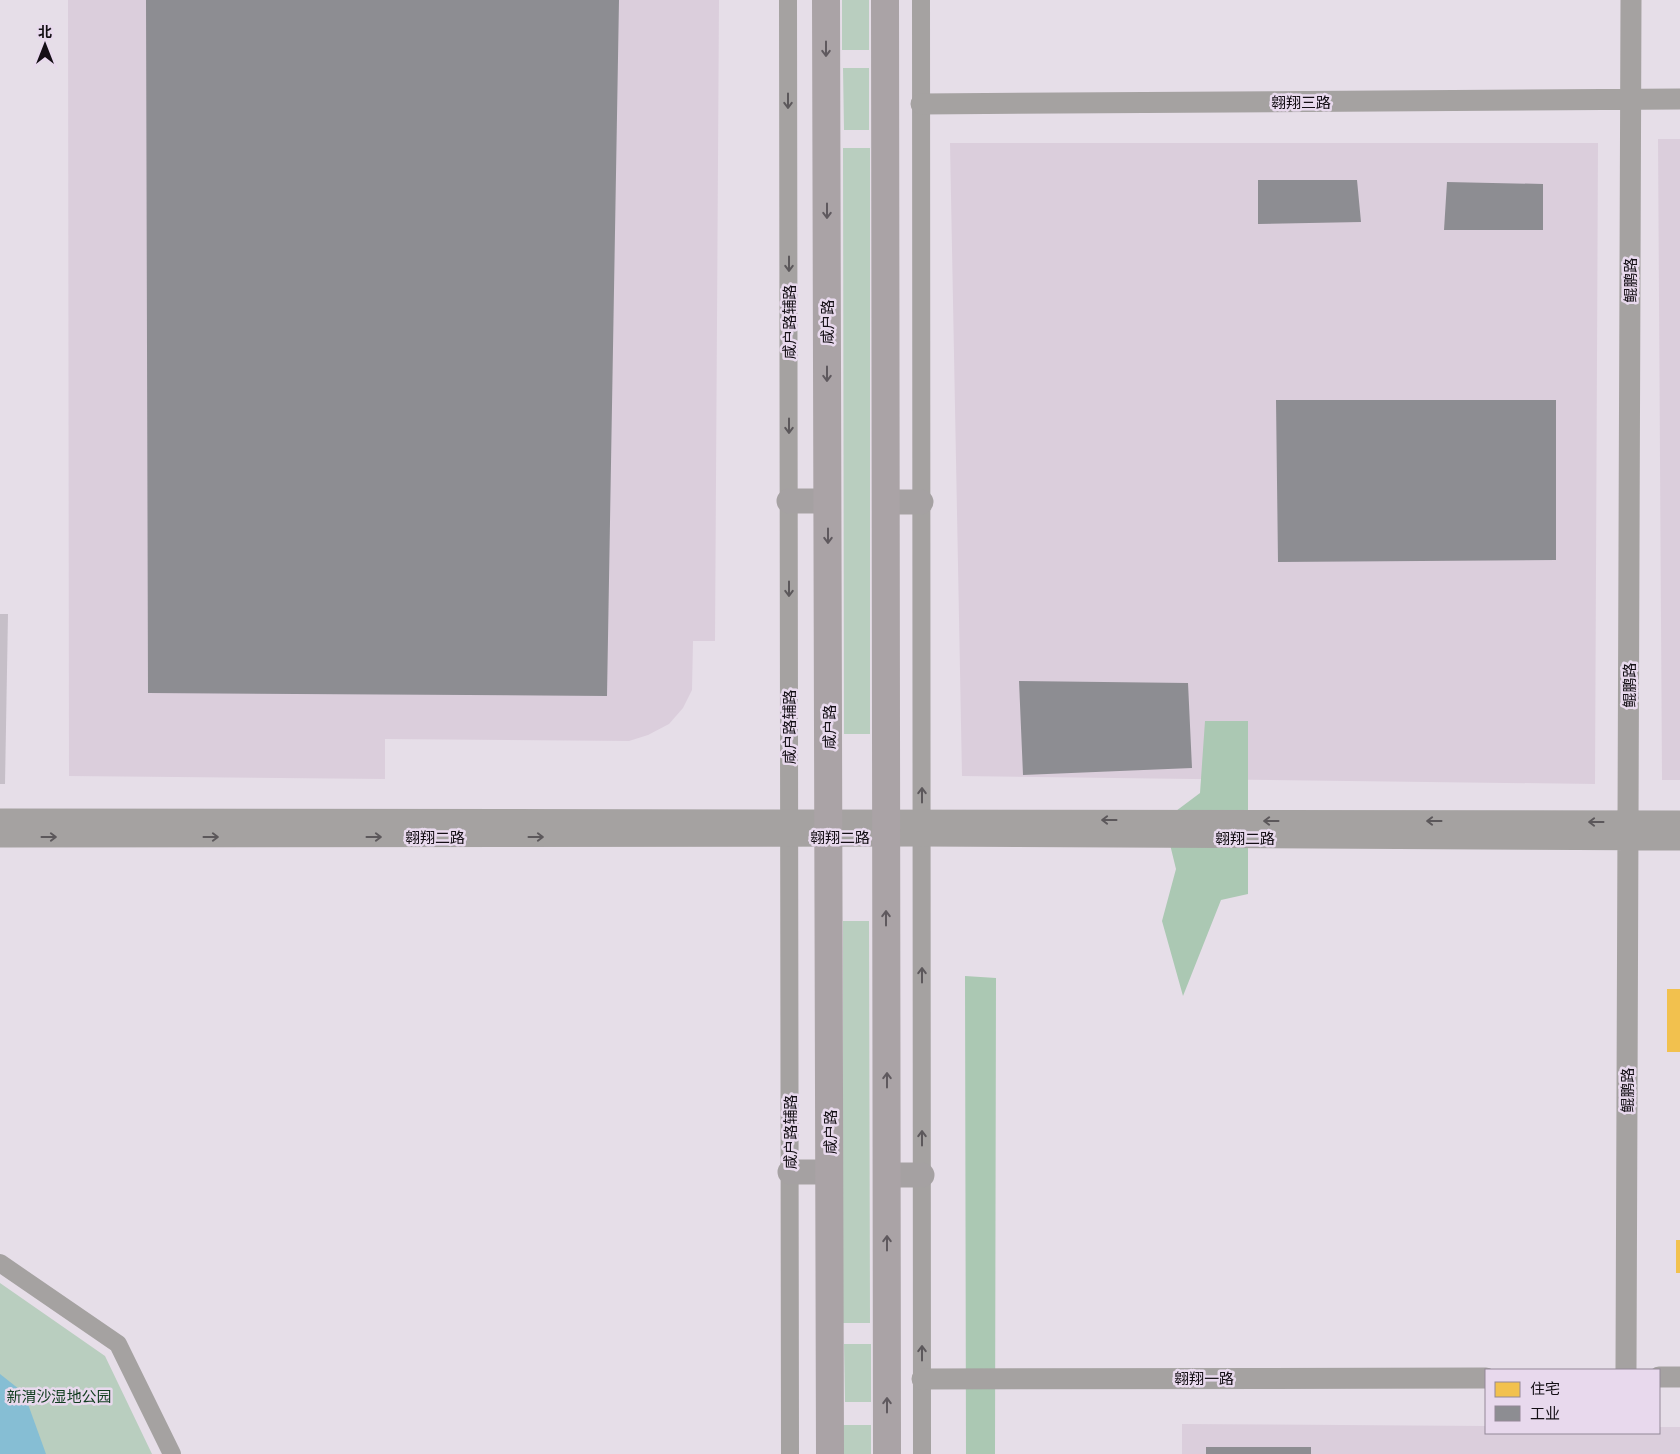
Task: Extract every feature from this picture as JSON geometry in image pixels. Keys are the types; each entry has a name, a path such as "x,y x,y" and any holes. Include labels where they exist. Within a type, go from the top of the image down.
{"main road":[{"name":"咸户路","path":"826,0 830,1454"},
{"path":"885,0 887,1454"},
{"path":"789,501 828,501"},
{"path":"886,502 921,502"},
{"path":"790,1172 830,1172"},
{"path":"887,1175 922,1175"}],"street":[{"name":"咸户路辅路","path":"788,0 790,1454"},
{"path":"921,0 922,1454"},
{"name":"鲲鹏路","path":"1626,1369 1631,0"},
{"name":"翱翔三路","path":"921,104 1680,99"},
{"name":"翱翔二路","path":"0,819 789,828 1628,831 1680,840"},
{"name":"翱翔二路","path":"1628,831 1680,821"},
{"name":"翱翔二路","path":"0,837 789,828"},
{"path":"0,1264 118,1344 172,1454"},
{"path":"1660,1377 1680,1377"},
{"name":"翱翔一路","path":"922,1379 1485,1378"}],"shaded area":[{"path":"68,0 719,0 715,641 693,641 692,690 683,708 669,724 648,735 629,741 385,739 385,779 69,776"},
{"path":"1658,139 1680,139 1680,780 1662,780"},
{"path":"950,143 1598,143 1595,784 962,776"},
{"path":"1182,1424 1485,1426 1485,1434 1660,1434 1660,1427 1680,1427 1680,1454 1182,1454"}],"green space":[{"path":"842,0 869,0 869,50 842,50"},
{"path":"843,68 869,68 869,130 844,130"},
{"path":"843,148 870,148 870,734 844,734"},
{"path":"1205,721 1248,721 1248,894 1221,900 1183,996 1162,921 1176,869 1164,820 1200,793"},
{"path":"843,921 869,921 870,1323 843,1323"},
{"path":"965,976 996,978 995,1454 966,1454"},
{"name":"新渭沙湿地公园","path":"0,1283 105,1356 152,1454 0,1454"},
{"path":"844,1344 871,1344 871,1402 845,1402"},
{"path":"843,1425 871,1425 871,1454 843,1454"}],"water":[{"path":"0,1374 24,1393 46,1454 0,1454"}],"building: 住宅":[{"path":"1667,989 1680,989 1680,1052 1667,1052"},
{"path":"1676,1240 1680,1240 1680,1273 1676,1273"}],"building: 工业":[{"path":"146,0 619,0 607,696 148,693"},
{"path":"1258,180 1357,180 1361,222 1258,224"},
{"path":"1447,182 1543,184 1543,230 1444,230"},
{"path":"1276,400 1556,400 1556,560 1278,562"},
{"path":"1019,681 1188,683 1192,768 1023,775"},
{"path":"1206,1447 1311,1447 1311,1454 1206,1454"}],"building: 其他":[{"path":"0,614 8,614 5,784 0,784"}]}
